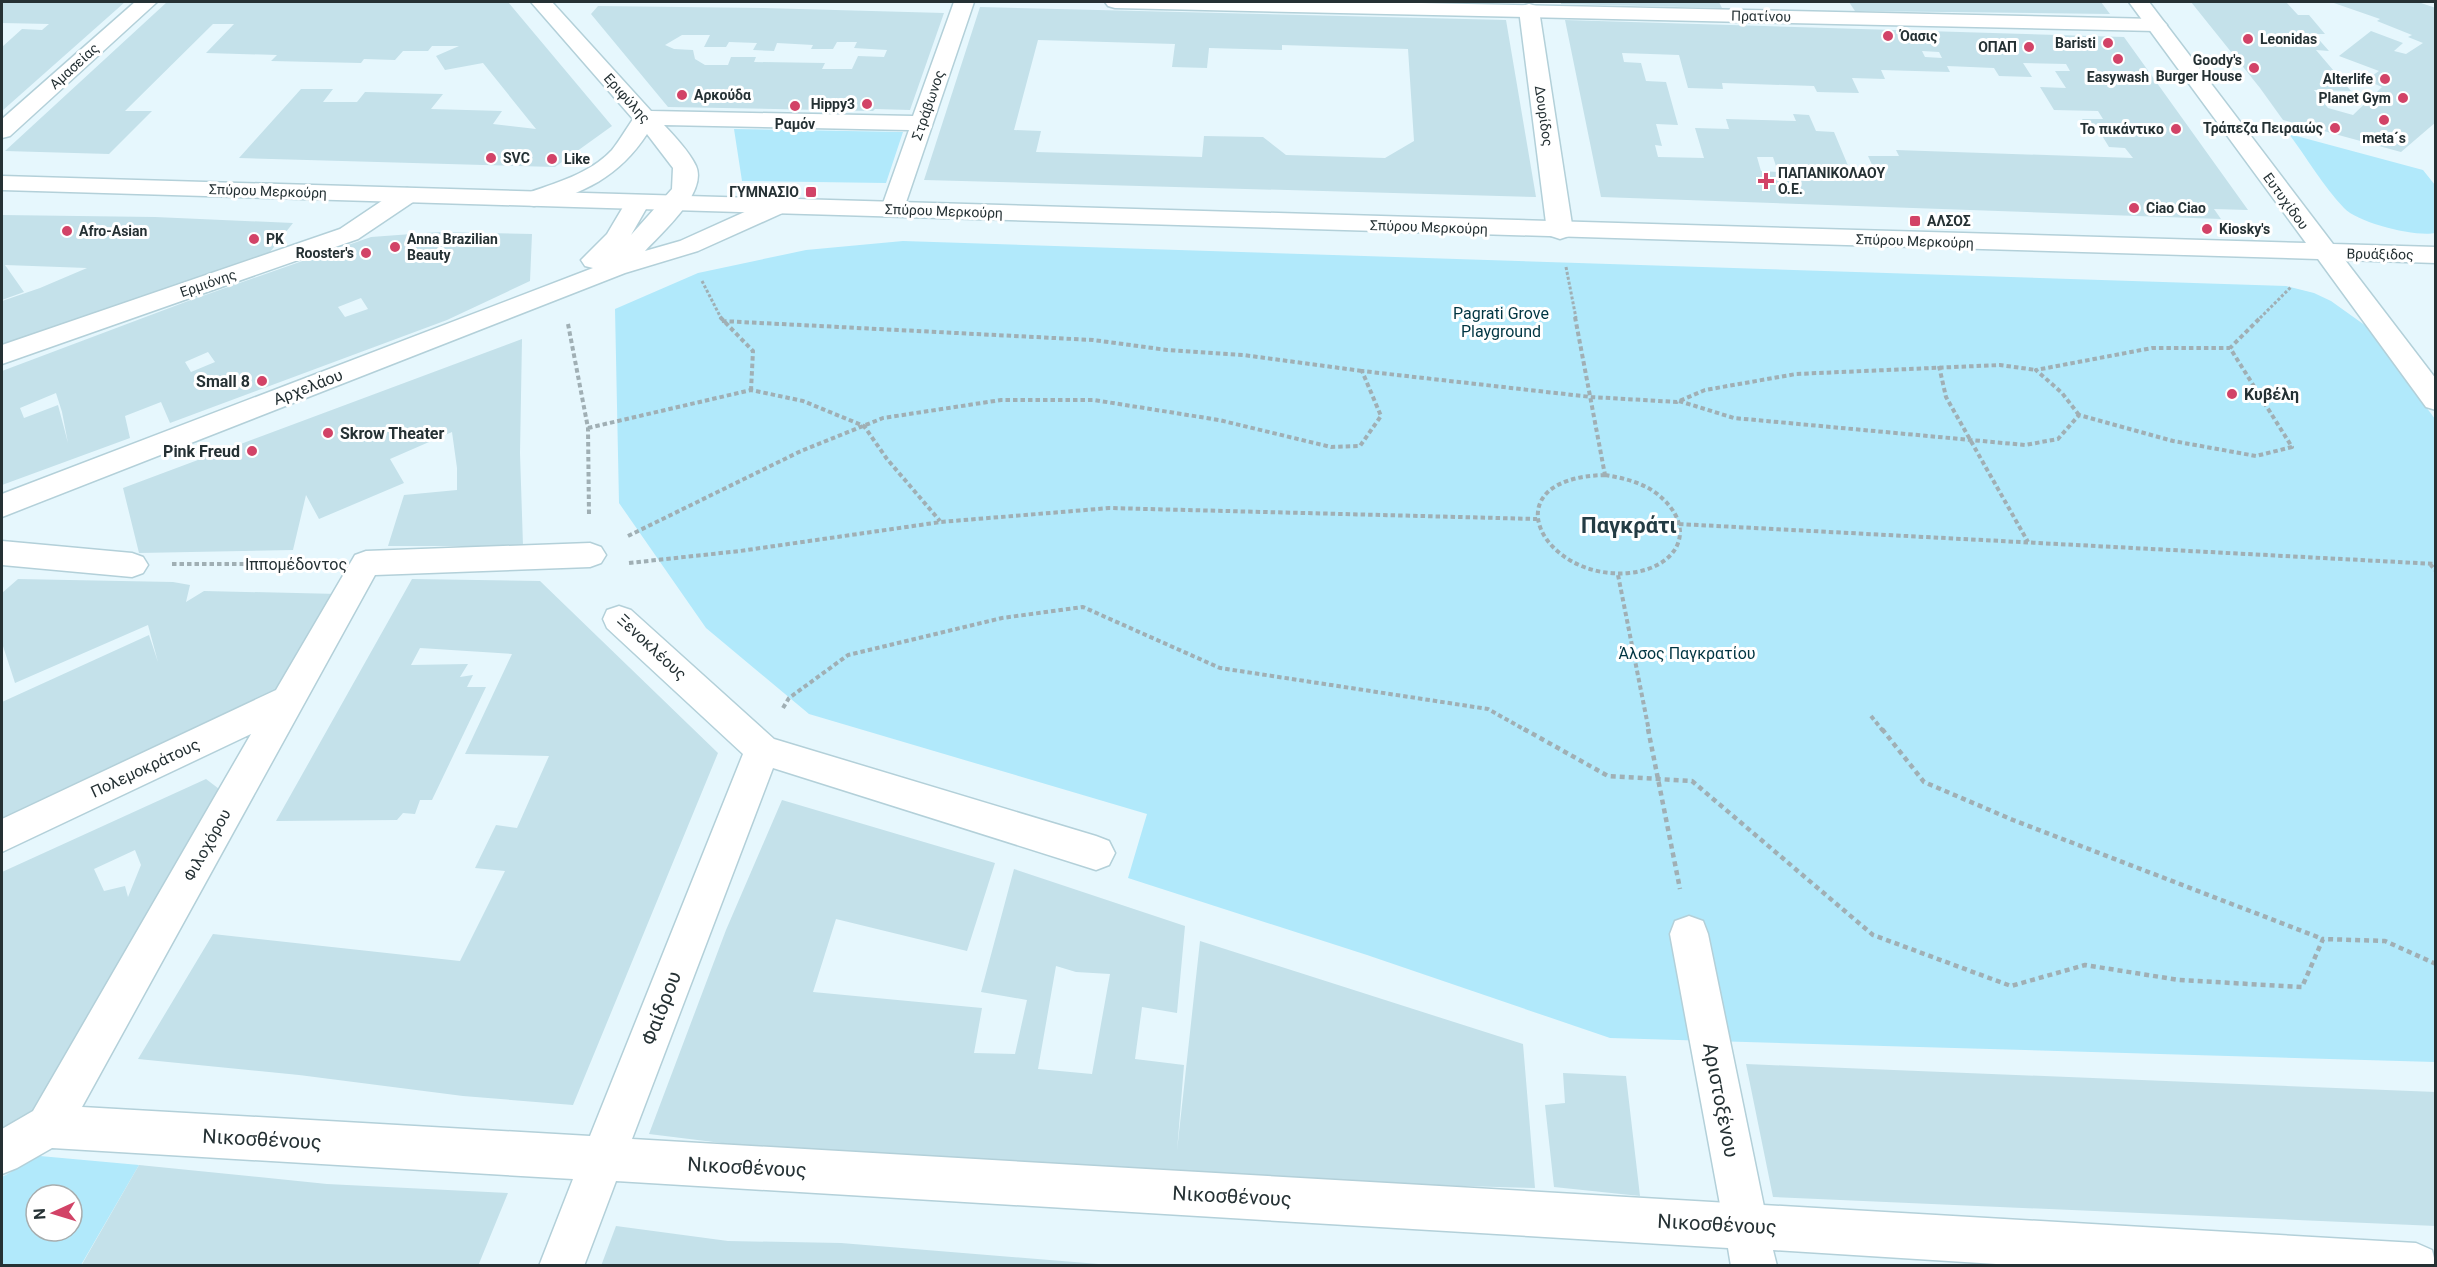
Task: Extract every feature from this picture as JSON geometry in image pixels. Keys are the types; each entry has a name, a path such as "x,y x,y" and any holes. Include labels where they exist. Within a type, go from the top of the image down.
{"street":[{"name":"Αμασείας","path":"2,131 147,2"},
{"name":"Εριφύλης","path":"541,2 671,147 685,168 684,189 675,203"},
{"name":"Στράβωνος","path":"893,209 964,2"},
{"name":"Πρατίνου","path":"1114,2 1528,6 2156,25"},
{"name":"Ευτυχίδου","path":"2139,2 2324,253 2436,400"},
{"name":"Δουρίδος","path":"1528,6 1560,231"},
{"path":"645,118 922,123"},
{"name":"Σπύρου Μερκούρη","path":"534,199 572,185 603,169 621,154 645,118"},
{"name":"Σπύρου Μερκούρη","path":"2,183 2324,253"},
{"name":"Ερμιόνης","path":"2,355 348,234 406,195"},
{"path":"562,289 617,238 638,202"},
{"name":"Αρχελάου","path":"615,267 675,203"},
{"name":"Αρχελάου","path":"2,506 615,267 689,246 778,206"},
{"name":"Βρυάξιδος","path":"2324,253 2436,255"},
{"path":"2,552 132,565"},
{"name":"Ιππομέδοντος","path":"366,563 591,568"},
{"name":"Φιλοχόρου","path":"48,1126 366,563"},
{"name":"Ξενοκλέους","path":"619,619 762,750 1096,854"},
{"name":"Πολεμοκράτους","path":"2,836 289,700"},
{"name":"Φαίδρου","path":"561,1266 762,750"},
{"name":"Αριστοξένου","path":"1689,934 1750,1246"},
{"path":"2,1153 48,1126"},
{"name":"Νικοσθένους","path":"48,1126 602,1159 1750,1246 2416,1266"}],"path":[{"path":"1560,231 1605,475"},
{"path":"689,246 698,271 722,321 753,351 751,390"},
{"path":"1678,401 1705,390 1796,374 1939,366 2000,365 2036,370 2152,348 2230,348 2324,253"},
{"path":"562,289 588,428 591,568"},
{"path":"722,321 1093,340 1167,350 1243,355 1591,398 1678,401 1734,418 2025,445 2058,439 2079,415"},
{"path":"2036,370 2062,393 2079,415 2173,441 2256,456 2292,447 2230,348"},
{"path":"1939,366 1946,397 2028,542"},
{"path":"591,568 801,451 883,418 1001,400 1094,400 1219,420 1331,447 1360,446 1381,416 1362,371"},
{"path":"588,428 751,390 803,401 864,426 887,459 941,522"},
{"path":"1581,475 1605,475 1627,478 1648,486 1668,504 1679,524 1679,544 1671,558 1649,570 1618,575 1587,569 1565,557 1545,541 1537,519 1540,502 1554,488 1581,475"},
{"path":"591,568 740,551 941,522 1109,508 1537,519"},
{"path":"1679,524 2436,564"},
{"name":"Ιππομέδοντος","path":"132,565 366,563"},
{"path":"2430,563 2436,571"},
{"path":"1618,575 1689,934"},
{"path":"762,750 789,698 848,655 1002,618 1083,608 1220,668 1488,709 1608,776 1692,781 1873,935 2011,986 2085,965 2179,980 2302,987 2323,939"},
{"path":"1871,716 1924,782 2013,820 2323,939 2385,941 2436,964"}],"green space":[{"path":"734,129 903,132 886,183 742,181"},
{"path":"2289,134 2423,170 2435,185 2435,233 2414,233 2387,228 2351,214 2329,191"},
{"name":"Άλσος Παγκρατίου","path":"903,241 2286,286 2314,293 2331,301 2366,326 2435,419 2435,1062 1610,1038 1367,955 1128,878 1147,814 809,714 706,628 619,503 615,309 698,273 806,250"},
{"path":"40,1156 139,1165 81,1265 2,1265 2,1177"}],"building":[{"path":"2,2 125,2 2,111 2,47 22,29 42,30 49,24 2,23"},
{"path":"167,2 508,2 612,126 555,167 239,158 301,89 333,89 323,102 357,102 365,92 443,94 431,109 502,111 493,124 536,129 483,63 445,70 436,56 459,46 432,46 428,51 403,51 395,60 364,59 361,63 271,61 277,55 206,53 234,24 213,24 125,111 152,111 109,154 5,151"},
{"path":"1561,2 1719,2 1722,8 1561,4"},
{"path":"1849,2 2101,2 2110,14 1855,11"},
{"path":"2191,2 2286,2 2298,15 2309,15 2325,34 2314,34 2329,51 2316,50 2351,91 2314,90 2328,108 2353,115 2382,87 2366,80 2379,71 2339,56 2371,31 2403,43 2394,51 2406,54 2423,43 2408,37 2412,35 2377,21 2380,19 2331,2 2418,2 2436,8 2436,122 2401,152 2283,120"},
{"path":"598,6 944,13 910,110 875,109 873,111 668,107 591,14","holes":["682,35 710,35 704,47 726,47 729,42 757,43 753,50 774,51 777,43 813,45 811,49 833,49 837,42 857,42 854,48 887,50 884,57 858,56 852,69 822,69 825,63 754,62 756,57 731,57 728,65 705,65 695,59 693,50 674,49 665,45"]},
{"path":"980,7 1506,20 1536,197 924,180","holes":["1038,40 1175,44 1172,67 1207,68 1209,48 1282,50 1282,45 1408,49 1414,141 1385,158 1286,155 1263,137 1204,136 1202,157 1036,152 1041,131 1014,130"]},
{"path":"1565,20 2124,37 2248,210 2214,209 2221,219 1601,197","holes":["1922,51 1939,52 1942,58 1925,57","1622,53 1679,55 1688,88 1723,89 1722,83 1814,86 1817,92 1859,93 1852,78 1885,79 1881,70 1950,72 1947,66 1994,68 1999,76 2032,77 2023,63 2066,64 2070,71 2055,71 2066,88 2040,87 2054,110 2098,111 2103,119 2082,119 2092,134 2101,134 2109,147 2125,148 2133,158 1896,150 1899,156 1868,156 1874,169 1849,168 1834,132 1816,131 1809,115 1793,114 1796,121 1726,119 1729,129 1695,128 1704,158 1658,157 1655,145 1662,146 1656,124 1678,125 1666,82 1646,81 1641,63 1624,62","1757,157 1773,157 1778,172 1761,171"]},
{"path":"2,215 155,217 293,223 266,257 2,348 2,301 87,268 5,265 24,292 2,300"},
{"path":"439,232 532,234 530,281 447,320 170,423 161,402 125,416 130,438 2,485 2,371 188,301 371,237","holes":["361,298 368,309 345,317 338,307","208,352 215,362 191,372 185,362","56,393 68,443 58,405 24,418 20,408"]},
{"path":"522,339 520,453 523,546 388,546 404,495 457,490 457,468 452,432 390,459 404,483 319,519 306,495 293,550 139,553 123,488"},
{"path":"18,579 173,582 190,585 186,602 204,591 339,594 272,703 179,738 2,823 2,702 149,635 158,662 148,625 15,683 2,643 2,593"},
{"path":"412,579 540,581 718,753 573,1105 463,1096 299,1075 138,1059 213,934 460,961 505,871 475,868 496,825 517,828 549,756 465,754 512,654 420,648 411,665 468,664 460,677 473,675 467,687 486,687 432,800 420,800 415,814 403,813 397,820 276,821"},
{"path":"206,779 227,795 34,1126 2,1144 2,872","holes":["135,850 141,865 128,897 125,886 104,891 94,869"]},
{"path":"782,800 995,863 967,951 836,919 813,992 982,1008 974,1053 1015,1054 1027,1000 981,992 1014,869 1185,926 1177,1013 1142,1007 1135,1059 1184,1065 1177,1151 1200,941 1523,1044 1535,1188 1346,1183 858,1160 649,1134 726,930","holes":["1056,966 1076,972 1110,974 1092,1074 1038,1069"]},
{"path":"1746,1064 2436,1092 2436,1226 1773,1197"},
{"path":"1563,1073 1626,1076 1640,1196 1554,1187 1545,1105 1565,1103"},
{"path":"139,1165 327,1184 508,1193 478,1266 81,1266"},
{"path":"616,1226 728,1241 841,1243 1123,1266 601,1266"}],"place":[{"name":"Όασις","path":"1888,36"},
{"name":"Leonidas","path":"2248,39"},
{"name":"Baristi","path":"2108,43"},
{"name":"ΟΠΑΠ","path":"2029,47"},
{"name":"Easywash","path":"2118,59"},
{"name":"Goody's Burger House","path":"2254,68"},
{"name":"Alterlife","path":"2385,79"},
{"name":"Αρκούδα","path":"682,95"},
{"name":"Planet Gym","path":"2403,98"},
{"name":"Hippy3","path":"867,104"},
{"name":"Ραμόν","path":"795,106"},
{"name":"meta´s","path":"2384,120"},
{"name":"Τράπεζα Πειραιώς","path":"2335,128"},
{"name":"Το πικάντικο","path":"2176,129"},
{"name":"SVC","path":"491,158"},
{"name":"Like","path":"552,159"},
{"name":"ΠΑΠΑΝΙΚΟΛΑΟΥ Ο.Ε.","path":"1766,181"},
{"name":"ΓΥΜΝΑΣΙΟ","path":"811,192"},
{"name":"Ciao Ciao","path":"2134,208"},
{"name":"ΑΛΣΟΣ","path":"1915,221"},
{"name":"Kiosky's","path":"2207,229"},
{"name":"Afro-Asian","path":"67,231"},
{"name":"PK","path":"254,239"},
{"name":"Anna Brazilian Beauty","path":"395,247"},
{"name":"Rooster's","path":"366,253"},
{"name":"Small 8","path":"262,381"},
{"name":"Κυβέλη","path":"2232,394"},
{"name":"Skrow Theater","path":"328,433"},
{"name":"Pink Freud","path":"252,451"}],"district":[{"name":"Παγκράτι","path":"1629,525"}],"park label":[{"name":"Pagrati Grove Playground","path":"1501,322"}]}
